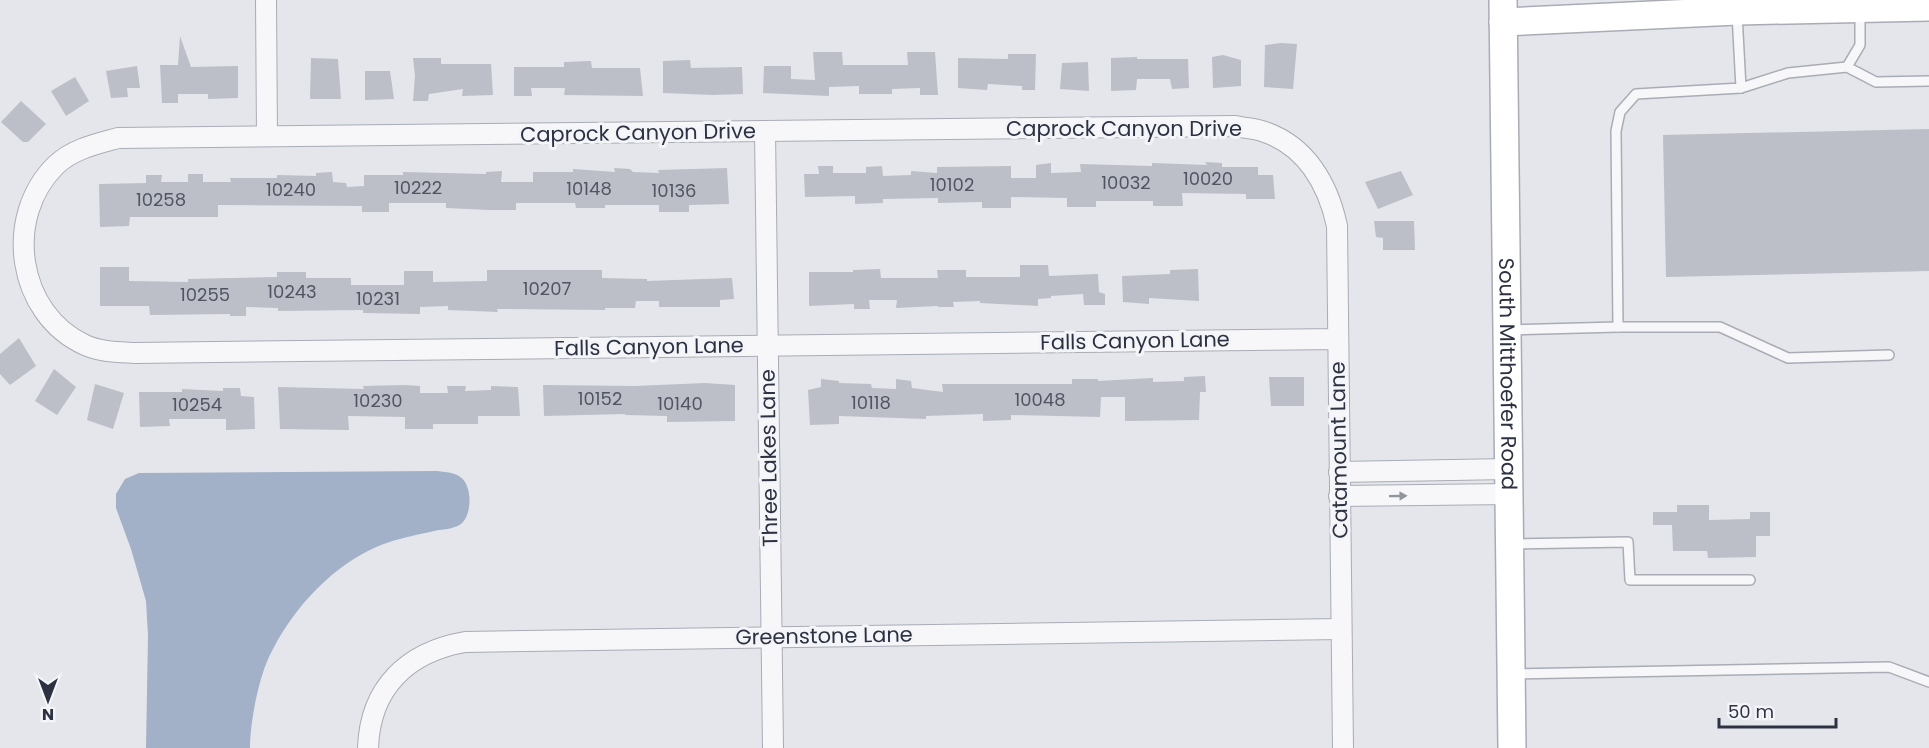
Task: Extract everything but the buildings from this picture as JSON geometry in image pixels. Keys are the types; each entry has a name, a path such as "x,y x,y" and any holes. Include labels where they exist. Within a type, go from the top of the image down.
{"main road":[{"path":"1503,11 1737,11 1929,7"},
{"name":"South Mitthoefer Road","path":"1503,11 1512,748"}],"street":[{"path":"266,0 267,136"},
{"name":"Caprock Canyon Drive","path":"22,245 31,201 41,183 57,164 84,147 118,138 1234,126 1263,131 1286,143 1307,160"},
{"name":"Three Lakes Lane","path":"765,131 773,748"},
{"name":"Catamount Lane","path":"1307,160 1323,182 1332,202 1337,226 1343,748"},
{"name":"Falls Canyon Lane","path":"22,245 30,284 44,311 60,328 86,345 111,351 147,353 1338,339"},
{"path":"1339,472 1508,482"},
{"path":"1340,496 1508,482"},
{"name":"Greenstone Lane","path":"368,748 372,716 390,682 417,658 432,649 447,645 490,640 1341,629"}],"lane":[{"path":"1847,68 1860,45 1860,9"},
{"path":"1737,11 1741,88"},
{"path":"1618,327 1617,130 1620,112 1636,94 1741,88 1788,73 1847,68 1876,82 1929,81"},
{"path":"1506,330 1720,327 1788,358 1889,355"},
{"path":"1509,544 1628,542 1629,580 1750,580"},
{"path":"1511,674 1889,667 1929,682"}],"water":[{"path":"437,471 457,475 465,482 469,492 467,516 461,524 454,527 393,541 364,553 332,575 318,588 292,618 267,661 256,698 250,748 146,748 148,635 146,601 116,508 116,494 125,479 139,473"}]}
